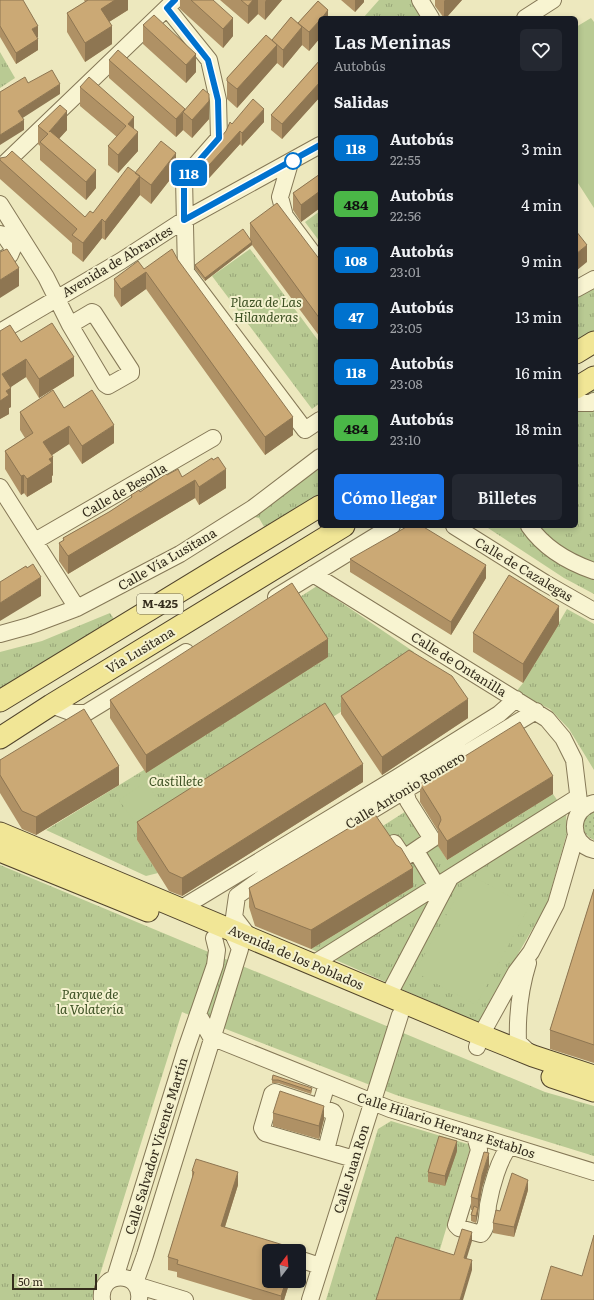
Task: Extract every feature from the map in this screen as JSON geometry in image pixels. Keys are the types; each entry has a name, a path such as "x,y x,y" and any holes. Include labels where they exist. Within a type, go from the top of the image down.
{"main road":[{"path":"578,352 594,342"},
{"path":"578,387 594,377"},
{"name":"M-425","path":"0,701 318,507"},
{"name":"Vía Lusitana","path":"0,738 51,704 341,528"},
{"name":"Avenida de los Poblados","path":"0,833 180,909 234,939 400,1015 594,1076"},
{"name":"Avenida de los Poblados","path":"0,851 234,939 313,964 388,996 479,1041 541,1074 594,1091"}],"street":[{"path":"420,0 430,16"},
{"path":"528,16 553,0"},
{"path":"0,168 171,4 208,60 218,100 219,138 184,178 186,272 305,430 318,421"},
{"name":"Avenida de Abrantes","path":"0,332 55,298 121,261 184,220 290,163 318,146"},
{"path":"290,163 280,197 285,216 318,260"},
{"path":"0,204 46,277 55,298 70,325"},
{"path":"0,234 4,235 13,248 10,255 0,261"},
{"path":"578,288 594,279"},
{"path":"578,403 591,403 594,401"},
{"name":"Calle de Besolla","path":"35,541 213,438"},
{"name":"Calle Vía Lusitana","path":"0,634 30,626 77,608 180,554 253,508 318,459"},
{"path":"0,487 77,608"},
{"path":"266,603 389,528"},
{"name":"Calle de Cazalegas","path":"457,528 545,583 594,611"},
{"path":"531,528 540,540 561,556 580,566 594,571"},
{"name":"Calle de Ontanilla","path":"313,574 547,718 563,738 574,760 584,803 574,822 576,835"},
{"path":"51,704 73,713 86,713 200,643"},
{"name":"Calle Antonio Romero","path":"272,862 463,736 499,714 516,699"},
{"name":"Calle Antonio Romero","path":"272,862 378,821 405,790 536,711"},
{"path":"577,777 594,794"},
{"path":"378,821 404,858 432,839 408,801 405,790"},
{"path":"313,964 443,882 584,803"},
{"path":"576,835 584,846 594,851"},
{"path":"479,1041 516,972 531,952 556,904 568,867 576,835"},
{"path":"416,851 443,882"},
{"path":"568,867 594,851"},
{"path":"180,909 227,881 272,862"},
{"path":"234,939 234,917 237,896 272,862"},
{"path":"227,881 237,896"},
{"path":"388,996 443,882"},
{"name":"Calle Salvador Vicente Martín","path":"115,1278 216,959 217,950 234,939"},
{"name":"Calle Salvador Vicente Martín","path":"137,1289 145,1255 211,1038 234,939"},
{"path":"531,952 524,977 518,1018 518,1042 533,1056"},
{"path":"198,1014 211,1038"},
{"name":"Calle Juan Ron","path":"310,1300 400,1015"},
{"name":"Calle Hilario Herranz Establos","path":"211,1038 372,1102 475,1136 594,1172"},
{"path":"320,1107 327,1084"},
{"path":"326,1150 335,1115 333,1112 275,1092 272,1094 262,1128 266,1133 354,1159"},
{"path":"475,1136 479,1146 477,1158 456,1224 458,1228 480,1234 484,1231 488,1214 488,1205 500,1164 504,1153 510,1146"},
{"path":"477,1158 500,1164"},
{"path":"306,1261 320,1266"},
{"path":"102,1300 103,1290 106,1285 115,1278 126,1278 137,1289 185,1300"}],"green space":[{"path":"379,0 416,0 424,16 365,16"},
{"path":"591,18 594,22 594,208 578,183 578,26"},
{"path":"0,52 15,78 0,88"},
{"path":"318,212 318,239 305,222"},
{"name":"Plaza de Las Hilanderas","path":"250,249 318,340 318,404 312,409 212,276"},
{"path":"594,287 594,335 578,345 578,298"},
{"path":"594,385 594,594 564,578 488,528 578,528 578,395"},
{"path":"318,464 318,501 267,532 259,518 248,516"},
{"name":"Castillete","path":"317,586 414,652 409,669 137,840 158,873 146,876 46,830 328,657 292,602"},
{"path":"567,609 594,624 594,770 569,729 550,709 516,692 523,683"},
{"path":"110,613 118,625 0,696 0,652 42,641"},
{"path":"146,782 164,809 138,827 119,800"},
{"path":"553,794 566,813 567,833 547,904 478,1023 311,949 413,887 378,829 414,806 447,860"},
{"path":"594,811 594,840 586,834 583,826 586,817"},
{"name":"Parque de la Volatería","path":"0,865 545,1092 594,1106 594,1156 396,1095 182,1012 92,1300 0,1300"},
{"path":"469,874 529,907 476,1005 415,972"},
{"path":"391,1121 471,1145 438,1256 378,1300 326,1300 378,1129"}],"building":[{"path":"0,0 23,0 38,26 32,29 38,39 16,53 0,26"},
{"path":"88,0 115,0 101,9 112,26 85,43 67,13"},
{"path":"191,0 213,0 233,18 223,29"},
{"path":"241,0 253,0 248,6"},
{"path":"318,1 328,10 324,16 318,16 318,22 309,32 298,23"},
{"path":"154,15 196,54 186,65 143,25"},
{"path":"291,17 302,27 283,50 272,40"},
{"path":"266,35 277,45 237,89 227,81 227,78"},
{"path":"118,50 185,109 176,119 109,60"},
{"path":"318,62 318,84 282,124 271,115"},
{"path":"52,70 60,84 18,111 24,120 0,135 0,92 25,77 28,83"},
{"path":"89,77 134,117 128,124 138,132 118,155 108,146 126,126 80,87"},
{"path":"203,89 209,94 209,101 192,120 183,112"},
{"path":"253,99 264,109 242,133 240,131 200,175 194,169 226,131 230,122 232,124"},
{"path":"60,105 67,111 49,132 50,131 96,170 86,182 40,142 48,134 38,126"},
{"path":"161,141 176,153 151,185 135,173"},
{"path":"12,151 85,217 90,211 93,213 128,167 140,176 105,222 102,219 83,243 72,235 77,229 0,160 0,158 6,157"},
{"path":"318,175 318,192 301,205 293,193"},
{"path":"277,203 318,257 318,316 250,223"},
{"path":"243,229 252,242 205,278 195,265"},
{"path":"578,234 587,245 578,252"},
{"path":"7,249 19,268 0,280 0,252"},
{"path":"172,249 178,260 293,417 265,437 146,272 121,289 114,279 138,261 144,269"},
{"path":"52,323 74,357 39,379 26,359 2,374 11,388 6,391 9,395 0,401 0,331 10,325 21,342"},
{"path":"53,390 64,408 92,390 114,425 82,446 69,426 43,442 53,457 49,459 52,463 27,479 24,475 21,476 5,451 33,433 20,412"},
{"path":"218,457 226,469 199,487 195,480 68,556 59,543 64,540 63,538 109,512 132,497 131,495 139,490 140,492 166,474 167,475 178,469 182,477 212,458 213,460"},
{"path":"404,528 425,528 486,565 451,622 350,559"},
{"path":"33,564 41,577 0,603 0,582 26,566 27,568"},
{"path":"509,575 559,606 523,664 473,633"},
{"path":"292,583 328,639 146,755 110,700"},
{"path":"409,650 452,676 468,699 382,757 341,696"},
{"path":"325,703 363,764 182,878 169,872 137,822"},
{"path":"84,709 119,766 36,817 22,811 0,775 0,760"},
{"path":"520,722 553,776 447,841 438,827 441,820 440,816 420,784"},
{"path":"374,813 396,845 401,848 413,868 311,930 255,908 249,888"},
{"path":"594,889 594,1045 550,1030"},
{"path":"273,1075 312,1088 311,1091 278,1080 272,1080"},
{"path":"280,1091 324,1106 319,1126 273,1113"},
{"path":"439,1136 457,1141 445,1176 428,1172"},
{"path":"484,1152 489,1153 482,1175 478,1199 471,1197"},
{"path":"196,1159 238,1172 221,1226 280,1244 262,1244 262,1288 284,1288 281,1296 177,1264 178,1260 168,1257 194,1172 192,1171"},
{"path":"512,1173 528,1180 514,1227 493,1223 496,1210 500,1211"},
{"path":"474,1206 478,1208 476,1216 471,1215"},
{"path":"462,1229 472,1232 464,1258 472,1260 460,1300 376,1300 396,1237 454,1255"},
{"path":"594,1235 594,1300 541,1300 551,1266 582,1276"}],"bus line":[{"name":"118","path":"175,0 167,8 208,60 218,100 219,138 184,178 184,220 290,163 318,146"}]}
